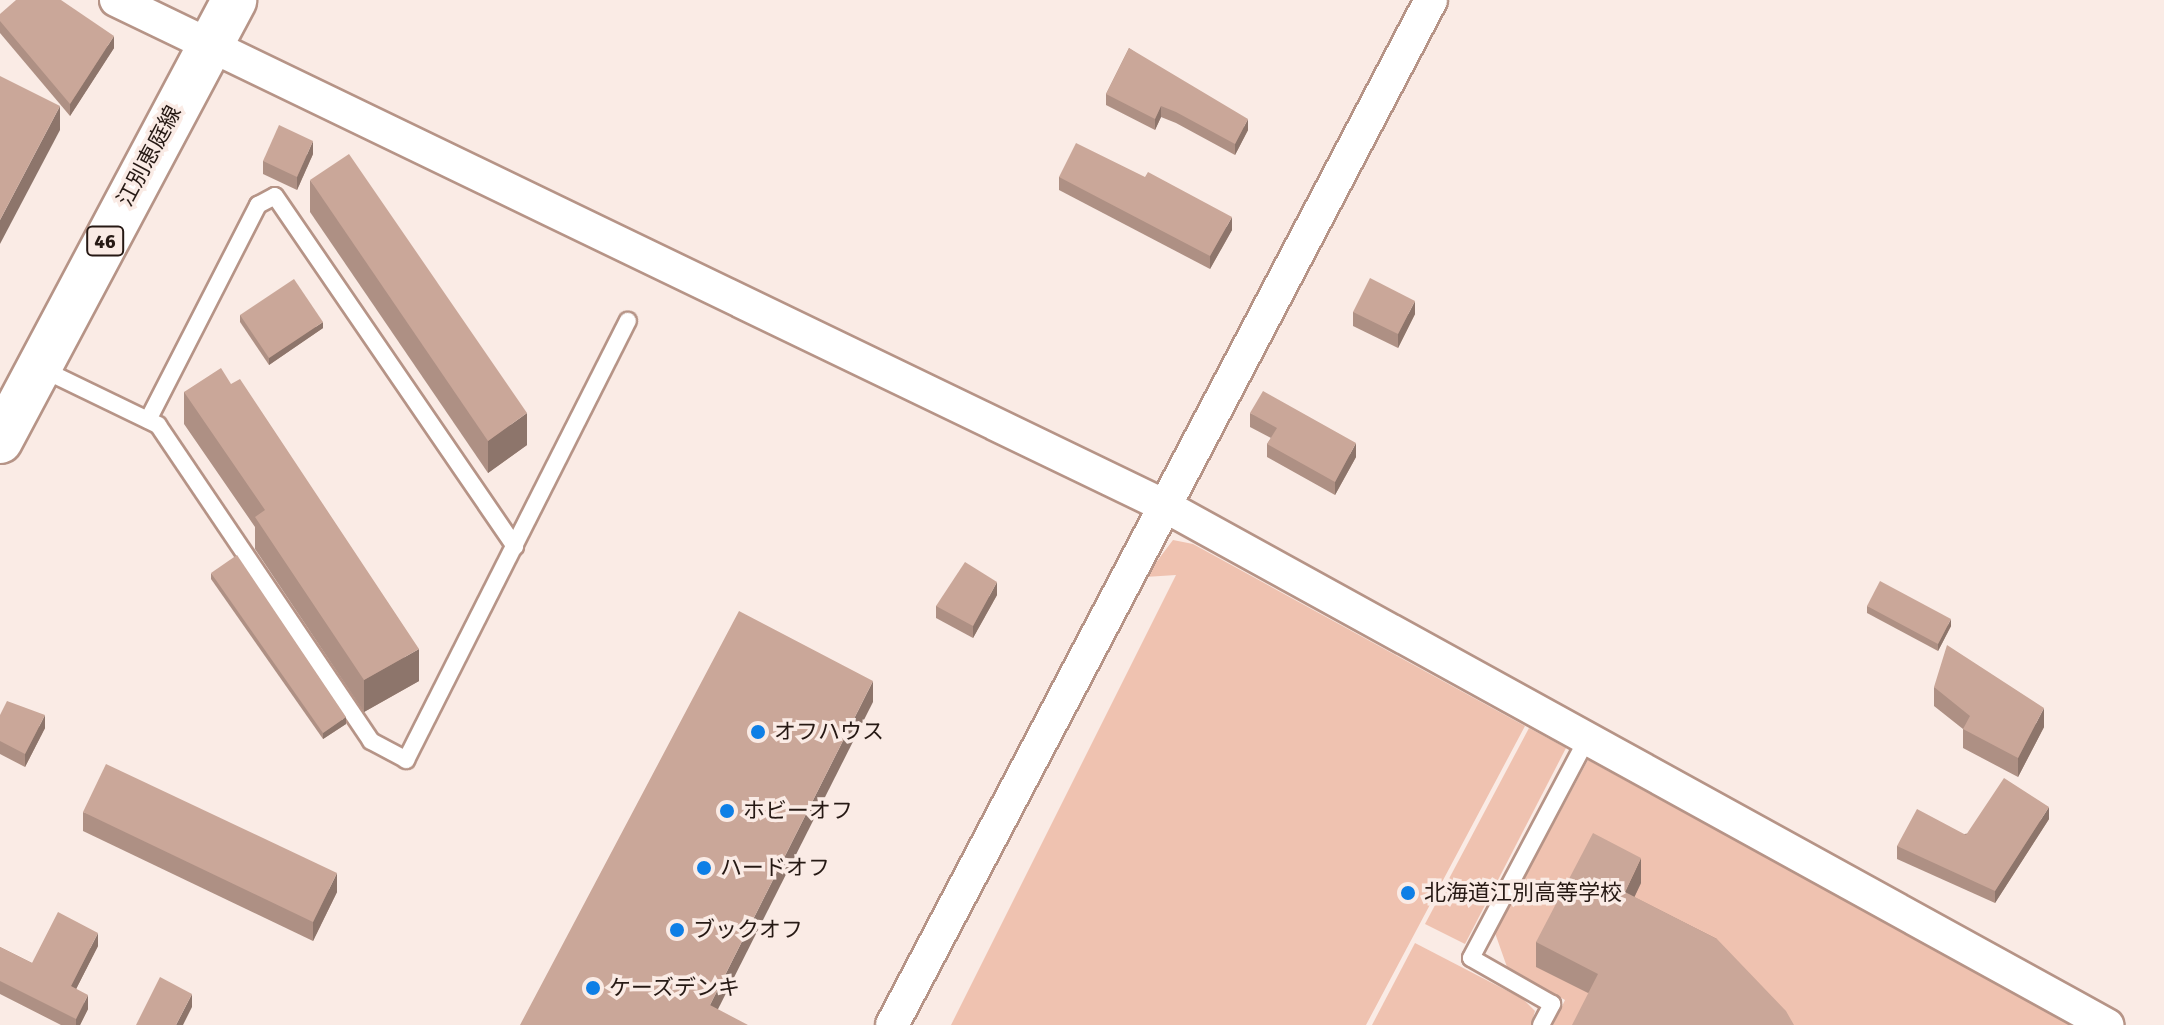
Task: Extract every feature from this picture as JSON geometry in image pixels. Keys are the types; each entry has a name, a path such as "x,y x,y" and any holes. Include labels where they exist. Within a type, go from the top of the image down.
{"main road":[{"name":"江別恵庭線","path":"0,441 234,0"}],"street":[{"path":"116,0 210,42 1165,506 2105,1025"},
{"path":"892,1025 1431,0"}],"lane":[{"path":"148,420 258,205 275,196 515,547"},
{"path":"39,367 148,420 371,741 406,760 628,321"},
{"path":"1541,1025 1552,1004 1471,958 1587,739"}],"shaded area":[{"path":"1173,540 1193,544 1525,726 1366,1025 951,1025 1176,575 1145,577"},
{"path":"1529,728 1566,748 1465,944 1425,924"},
{"path":"1588,760 2072,1025 1777,1025 1625,917 1593,858 1597,998 1585,1025 1553,1025 1565,1000 1507,967 1495,933"},
{"path":"1415,943 1523,999 1535,1011 1531,1025 1372,1025"}],"building":[{"path":"16,0 61,0 114,36 70,104 0,21 0,14"},
{"path":"1129,48 1248,119 1235,144 1161,106 1155,119 1106,94"},
{"path":"0,76 60,106 0,220"},
{"path":"279,125 313,141 297,177 263,161"},
{"path":"1076,143 1145,177 1148,172 1232,217 1210,256 1059,177"},
{"path":"349,154 527,413 488,441 310,180"},
{"path":"1370,278 1415,301 1398,334 1353,312"},
{"path":"294,279 323,322 269,358 240,315"},
{"path":"221,368 231,384 240,379 419,649 364,680 255,517 265,510 184,392"},
{"path":"1263,391 1356,443 1335,482 1267,444 1277,428 1250,413"},
{"path":"237,555 346,717 323,733 211,573"},
{"path":"965,562 997,582 973,626 936,606"},
{"path":"1880,581 1951,619 1938,644 1867,606"},
{"path":"739,611 873,681 710,1005 748,1025 520,1025"},
{"path":"1947,645 2044,708 2018,758 1963,729 1970,716 1934,687"},
{"path":"7,701 45,715 25,754 0,741 0,715"},
{"path":"106,764 337,873 313,922 83,812"},
{"path":"2004,778 2049,807 1995,891 1897,846 1917,809 1966,835"},
{"path":"1593,833 1641,858 1625,892 1717,939 1786,1011 1794,1025 1572,1025 1598,974 1536,942"},
{"path":"58,912 98,933 71,986 88,995 76,1019 0,981 0,947 32,963"},
{"path":"160,977 192,994 176,1025 136,1025"}],"place":[{"name":"オフハウス","path":"758,732"},
{"name":"ホビーオフ","path":"727,811"},
{"name":"ハードオフ","path":"704,868"},
{"name":"北海道江別高等学校","path":"1408,893"},
{"name":"ブックオフ","path":"677,930"},
{"name":"ケーズデンキ","path":"593,988"}]}
